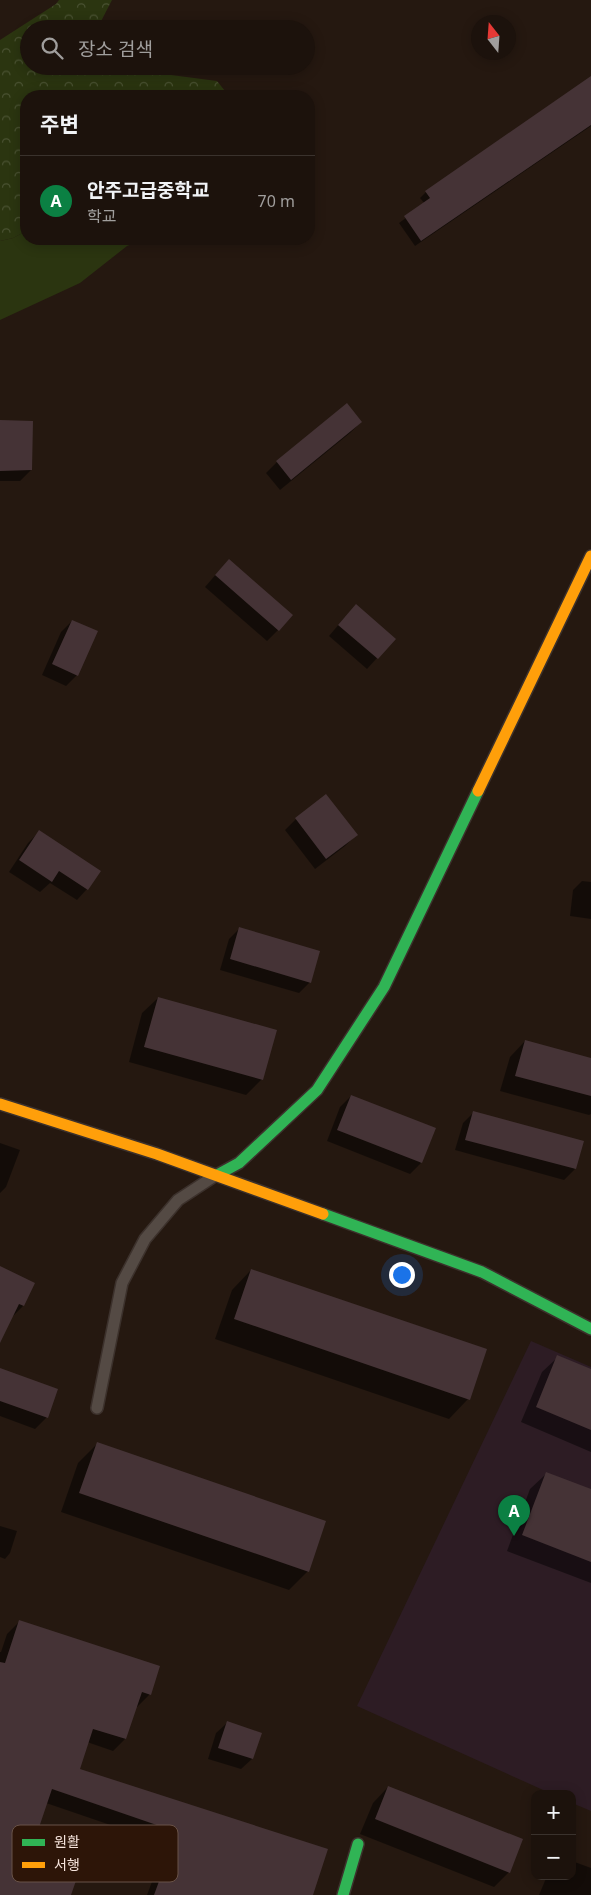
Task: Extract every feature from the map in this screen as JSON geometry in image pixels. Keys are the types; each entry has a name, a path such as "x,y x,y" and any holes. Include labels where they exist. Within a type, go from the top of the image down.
{"street":[{"path":"217,1175 239,1162 317,1090 384,986 591,556"},
{"path":"0,1104 158,1154 482,1272 591,1329"},
{"path":"343,1895 358,1844"}],"lane":[{"path":"97,1408 122,1283 144,1239 178,1200 217,1175"}],"shaded area":[{"path":"531,1341 591,1367 591,1811 576,1805 576,1790 543,1790 357,1706"}],"green space":[{"path":"59,0 112,0 102,20 31,20 56,4"},
{"path":"20,27 20,75 171,75 217,81 224,90 20,90 20,234 0,241 0,40"},
{"path":"20,234 20,245 130,245 80,283 0,320 0,241"}],"building":[{"path":"591,76 591,125 421,241 404,216 430,198 425,191"},
{"path":"347,403 362,422 291,480 276,461"},
{"path":"0,420 33,421 32,470 0,471"},
{"path":"229,559 293,615 279,631 215,575"},
{"path":"356,604 396,639 378,659 338,625"},
{"path":"72,620 98,631 78,676 52,664"},
{"path":"326,794 358,835 326,859 295,818"},
{"path":"39,830 101,871 88,890 59,871 52,882 19,860"},
{"path":"239,927 320,951 311,983 230,959"},
{"path":"158,997 277,1030 263,1080 144,1047"},
{"path":"525,1040 591,1058 591,1096 515,1076"},
{"path":"351,1095 436,1128 422,1163 337,1130"},
{"path":"473,1111 584,1141 576,1169 465,1140"},
{"path":"0,1266 35,1283 24,1306 19,1304 0,1343"},
{"path":"251,1269 487,1349 470,1400 234,1319"},
{"path":"557,1355 591,1369 591,1430 536,1407"},
{"path":"0,1368 58,1389 48,1418 0,1401"},
{"path":"97,1442 326,1521 309,1572 79,1493"},
{"path":"546,1472 591,1489 591,1562 522,1535"},
{"path":"19,1620 160,1666 151,1695 142,1692 126,1739 93,1729 80,1769 328,1849 313,1895 154,1895 159,1882 178,1882 178,1825 157,1825 52,1789 40,1825 12,1825 12,1882 76,1882 71,1895 0,1895 0,1662 5,1663"},
{"path":"227,1721 262,1733 253,1759 218,1748"},
{"path":"388,1786 523,1839 510,1873 375,1819"}],"traffic: fast":[{"path":"217,1175 239,1163 317,1090 384,987 478,791"},
{"path":"323,1214 482,1272 591,1329"},
{"path":"343,1895 358,1844"}],"traffic: slow":[{"path":"478,791 591,556"},
{"path":"0,1104 157,1154 323,1214"}],"place":[{"name":"안주고급중학교","path":"514,1536"}]}
